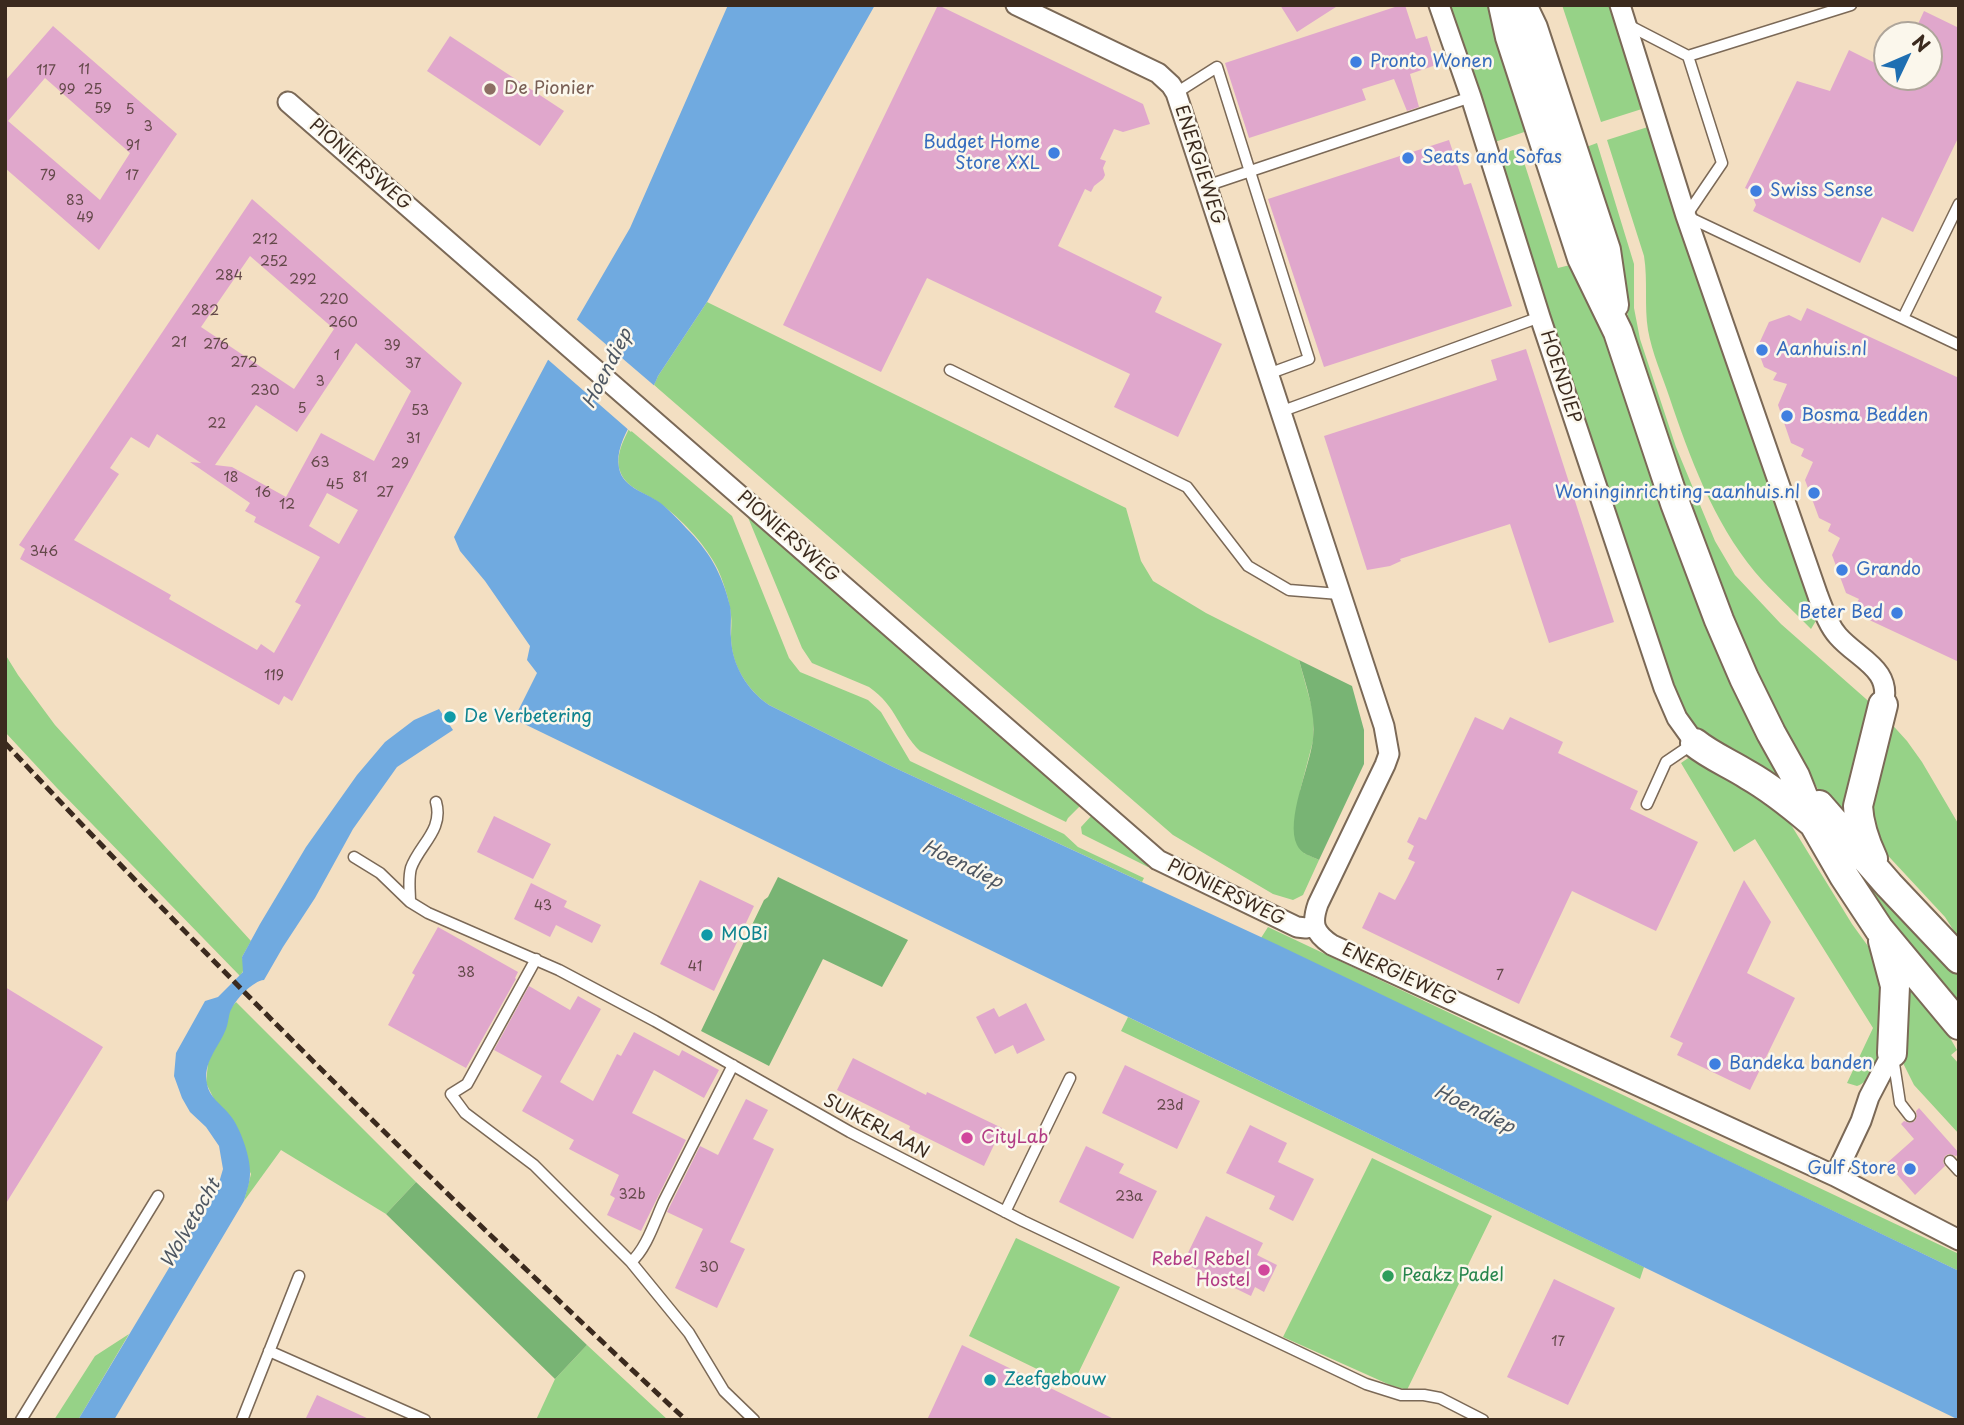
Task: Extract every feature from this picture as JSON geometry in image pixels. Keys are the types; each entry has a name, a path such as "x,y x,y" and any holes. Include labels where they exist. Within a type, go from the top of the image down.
{"main road":[{"path":"1503,5 1510,37 1581,258 1618,332 1675,503 1744,678 1795,776 1814,824 1844,876 1879,929 1959,1025"},
{"path":"1522,5 1533,28 1606,250 1618,332"},
{"path":"1883,705 1858,806 1866,845 1889,886"},
{"path":"1695,743 1750,776 1814,824"},
{"path":"1795,776 1889,886 1959,960"},
{"path":"1879,929 1895,986 1892,1054"}],"street":[{"name":"ENERGIEWEG","path":"1016,5 1158,73 1176,93 1384,726 1389,754 1314,915 1315,926 1321,938 1835,1176 1959,1240"},
{"name":"HOENDIEP","path":"1439,5 1664,688 1677,718 1695,743"},
{"path":"1623,15 1686,216 1818,596 1837,635 1882,678 1886,695 1883,705"},
{"name":"PIONIERSWEG","path":"288,102 1158,860 1297,927 1315,926"},
{"path":"1835,1176 1861,1121 1869,1097 1892,1054"}],"lane":[{"path":"1688,55 1851,5"},
{"path":"1623,15 1688,55 1722,163 1686,216 1959,345"},
{"path":"1176,93 1217,67 1309,359 1268,374"},
{"path":"1206,186 1471,97"},
{"path":"1903,318 1959,204"},
{"path":"1280,412 1540,317"},
{"path":"950,370 1187,487 1248,566 1289,590 1339,594"},
{"path":"1647,804 1666,762 1695,743"},
{"path":"410,902 412,867 436,825 439,815 436,802"},
{"name":"SUIKERLAAN","path":"355,857 380,873 410,902 450,923 536,960 643,1015 850,1132 1005,1212 1332,1370 1389,1392 1440,1398 1483,1420"},
{"path":"536,960 467,1084 451,1094 465,1112 534,1165 631,1262 690,1333 724,1391 754,1420"},
{"path":"1892,1054 1900,1103 1910,1115"},
{"path":"631,1262 643,1249 678,1172 733,1065"},
{"path":"1005,1212 1070,1078"},
{"path":"1950,1161 1959,1171"},
{"path":"21,1420 159,1196"},
{"path":"242,1420 299,1276"},
{"path":"269,1351 425,1420"}],"green space":[{"path":"1447,5 1494,5 1533,129 1492,143"},
{"path":"1562,5 1613,5 1645,108 1601,122"},
{"path":"1651,126 1817,619 1811,629 1755,572 1727,532 1694,465 1655,355 1647,321 1644,256 1607,140"},
{"path":"1597,143 1634,264 1634,308 1640,339 1676,447 1715,541 1735,575 1781,624 1874,706 1856,830 1824,800 1750,662 1723,594 1665,432 1629,320 1614,255 1581,149"},
{"path":"1513,150 1523,159 1558,268 1570,265 1598,314 1786,788 1728,757 1681,716 1497,156"},
{"path":"707,302 1126,508 1141,561 1153,581 1206,613 1299,660 1314,715 1313,741 1300,791 1304,853 1319,860 1303,895 1293,900 1273,894 1173,835 654,385"},
{"path":"629,429 732,516 789,658 800,672 868,700 881,712 910,761 1064,834 1078,847 1144,878 1142,882 893,767 761,699 747,684 737,666 732,647 729,603 720,575 710,556 698,539 676,517 627,482 620,471 619,455"},
{"path":"747,515 1081,805 1066,822 920,751 878,694 869,687 812,663 802,648"},
{"path":"5,654 55,725 251,941 242,957 245,968 240,976 5,732"},
{"path":"1299,660 1352,686 1364,730 1364,764 1319,860 1301,851 1294,834 1296,808 1314,729 1310,699"},
{"path":"1887,719 1922,762 1959,825 1959,939 1945,917 1879,846 1868,810"},
{"path":"1694,754 1781,809 1852,924 1878,960 1882,977 1881,1047 1874,1070 1867,1080 1857,1086 1847,1083 1873,1028 1755,839 1734,852 1681,763"},
{"path":"1093,814 1151,861 1148,867 1082,834 1081,827"},
{"path":"1835,837 1959,969 1959,1001 1894,935"},
{"path":"778,877 908,940 882,987 823,959 769,1066 701,1031 764,900"},
{"path":"1268,927 1959,1254 1959,1271 1261,938"},
{"path":"1901,979 1925,994 1957,1050 1951,1055 1959,1064 1959,1134 1914,1085 1902,1061"},
{"path":"236,1002 416,1182 386,1214 281,1150 244,1201 251,1174 206,1083 208,1063 230,1009"},
{"path":"1128,1017 1644,1267 1640,1279 1121,1031"},
{"name":"Peakz Padel","path":"1372,1158 1492,1216 1407,1390 1283,1337"},
{"path":"416,1182 587,1345 555,1379 386,1214"},
{"path":"1016,1238 1120,1287 1072,1386 969,1336"},
{"path":"129,1334 78,1420 54,1420 95,1356"},
{"path":"587,1345 668,1420 536,1420 555,1379"}],"water":[{"name":"Hoendiep","path":"728,5 875,5 707,302 658,376 621,445 621,475 631,486 669,510 714,563 730,606 734,658 742,676 754,692 769,705 893,767 1276,944 1959,1271 1959,1420 514,719 537,673 527,660 530,646 485,581 460,551 454,537 549,358 555,357 630,228"},
{"path":"439,709 453,730 397,767 353,829 315,898 264,980 255,983 246,991 231,1010 226,1029 209,1062 206,1076 210,1093 233,1119 247,1151 250,1177 244,1201 114,1420 78,1420 218,1186 223,1169 219,1146 206,1127 190,1112 182,1098 174,1076 176,1053 205,1001 218,997 243,972 242,957 260,924 306,847 357,775 385,742 414,720"}],"pier":[{"path":"574,317 657,388 631,432 545,357 553,354"}],"building":[{"path":"938,5 1143,104 1150,124 1123,132 1114,129 1100,159 1106,161 1103,168 1105,175 1091,192 1085,189 1058,246 1162,297 1155,312 1222,344 1178,437 1114,407 1130,374 927,278 881,372 783,325"},
{"path":"1280,5 1339,5 1297,32"},
{"path":"1405,5 1416,39 1427,36 1436,65 1410,74 1419,107 1407,111 1394,79 1362,89 1366,100 1249,138 1225,63"},
{"path":"1924,11 1959,28 1959,136 1913,232 1882,217 1860,263 1753,211 1756,205 1750,190 1745,188 1797,81 1830,91 1849,50 1873,62 1873,91 1943,91 1943,21 1919,21"},
{"path":"53,26 177,134 99,250 5,168 5,81","holes":["45,78 130,153 100,200 8,121"]},
{"path":"450,36 564,111 540,146 427,71"},
{"path":"1449,140 1464,185 1471,183 1512,306 1324,367 1268,199"},
{"path":"252,199 462,383 292,701 284,696 279,705 20,559 25,549 19,545","holes":["250,256 334,329 294,389 201,327","356,343 411,391 374,461 321,433 286,497 232,467 215,465 256,405 297,432","157,434 201,463 190,462 250,503 245,511 256,517 254,522 320,557 295,602 301,605 274,653 261,644 257,650 169,599 171,595 74,540 119,474 110,468 131,437 149,448","327,493 358,510 339,544 309,526"]},
{"path":"1807,308 1959,378 1959,662 1865,618 1868,613 1855,606 1859,599 1846,593 1832,555 1840,538 1828,531 1831,524 1819,518 1805,480 1813,462 1801,456 1804,449 1791,443 1778,405 1787,384 1773,380 1777,373 1764,367 1757,348 1769,322 1789,315 1801,321"},
{"path":"1526,349 1614,622 1549,643 1510,524 1400,559 1401,561 1390,566 1367,570 1324,436 1497,380 1491,360"},
{"path":"1475,717 1503,730 1510,717 1563,742 1558,753 1638,791 1630,809 1698,842 1656,931 1572,891 1519,1004 1362,928 1379,892 1395,900 1406,880 1415,862 1408,859 1414,846 1407,842 1419,817 1426,820"},
{"path":"494,816 551,844 533,879 477,852"},
{"name":"M0Bi","path":"700,880 754,906 714,991 660,964"},
{"path":"1744,880 1771,922 1747,973 1795,998 1750,1090 1677,1055 1683,1043 1670,1037"},
{"path":"531,883 567,901 564,907 601,925 592,943 556,925 550,937 514,919"},
{"path":"438,927 518,972 466,1068 388,1025 415,975 412,973"},
{"path":"529,986 570,1010 578,996 601,1009 560,1082 593,1101 617,1054 621,1056 634,1032 679,1056 682,1050 719,1070 704,1098 654,1070 632,1113 686,1140 641,1231 607,1215 615,1198 610,1195 619,1175 569,1149 574,1140 522,1111 542,1076 494,1050"},
{"path":"5,987 103,1047 5,1205"},
{"path":"1026,1003 1045,1040 1017,1054 1013,1045 995,1054 976,1017 994,1008 999,1017"},
{"path":"853,1058 926,1095 927,1092 1002,1128 984,1166 837,1090"},
{"path":"1125,1065 1200,1101 1177,1149 1102,1113"},
{"path":"746,1099 768,1110 753,1139 774,1149 730,1242 745,1249 717,1308 675,1288 703,1229 667,1212 700,1146 718,1155"},
{"path":"1919,1108 1959,1153 1956,1156 1945,1156 1945,1166 1915,1195 1887,1163 1914,1139 1901,1124 1904,1121 1915,1121"},
{"path":"1250,1125 1287,1143 1278,1162 1314,1179 1293,1221 1269,1209 1275,1196 1226,1173"},
{"path":"1086,1146 1124,1164 1119,1173 1157,1191 1133,1239 1059,1202"},
{"path":"1206,1216 1263,1243 1257,1255 1277,1265 1264,1292 1255,1287 1251,1296 1183,1263"},
{"path":"1554,1279 1615,1308 1568,1405 1507,1377"},
{"name":"Zeefgebouw","path":"962,1345 1116,1420 927,1420"},
{"path":"317,1395 371,1420 305,1420"}],"railway":[{"path":"5,743 171,917 340,1088 511,1255 686,1420"}],"place":[{"name":"Pronto Wonen","path":"1356,62"},
{"name":"De Pionier","path":"490,89"},
{"name":"Budget Home Store XXL","path":"1054,153"},
{"name":"Seats and Sofas","path":"1408,158"},
{"name":"Swiss Sense","path":"1756,191"},
{"name":"Aanhuis.nl","path":"1762,350"},
{"name":"Bosma Bedden","path":"1787,416"},
{"name":"Woninginrichting-aanhuis.nl","path":"1814,493"},
{"name":"Grando","path":"1842,570"},
{"name":"Beter Bed","path":"1897,613"},
{"name":"De Verbetering","path":"450,717"},
{"name":"M0Bi","path":"707,935"},
{"name":"Bandeka banden","path":"1715,1064"},
{"name":"CityLab","path":"967,1138"},
{"name":"Gulf Store","path":"1910,1169"},
{"name":"Rebel Rebel Hostel","path":"1264,1270"},
{"name":"Peakz Padel","path":"1388,1276"},
{"name":"Zeefgebouw","path":"990,1380"}],"water label":[{"name":"Wolvetocht","path":"191,1224"}]}
